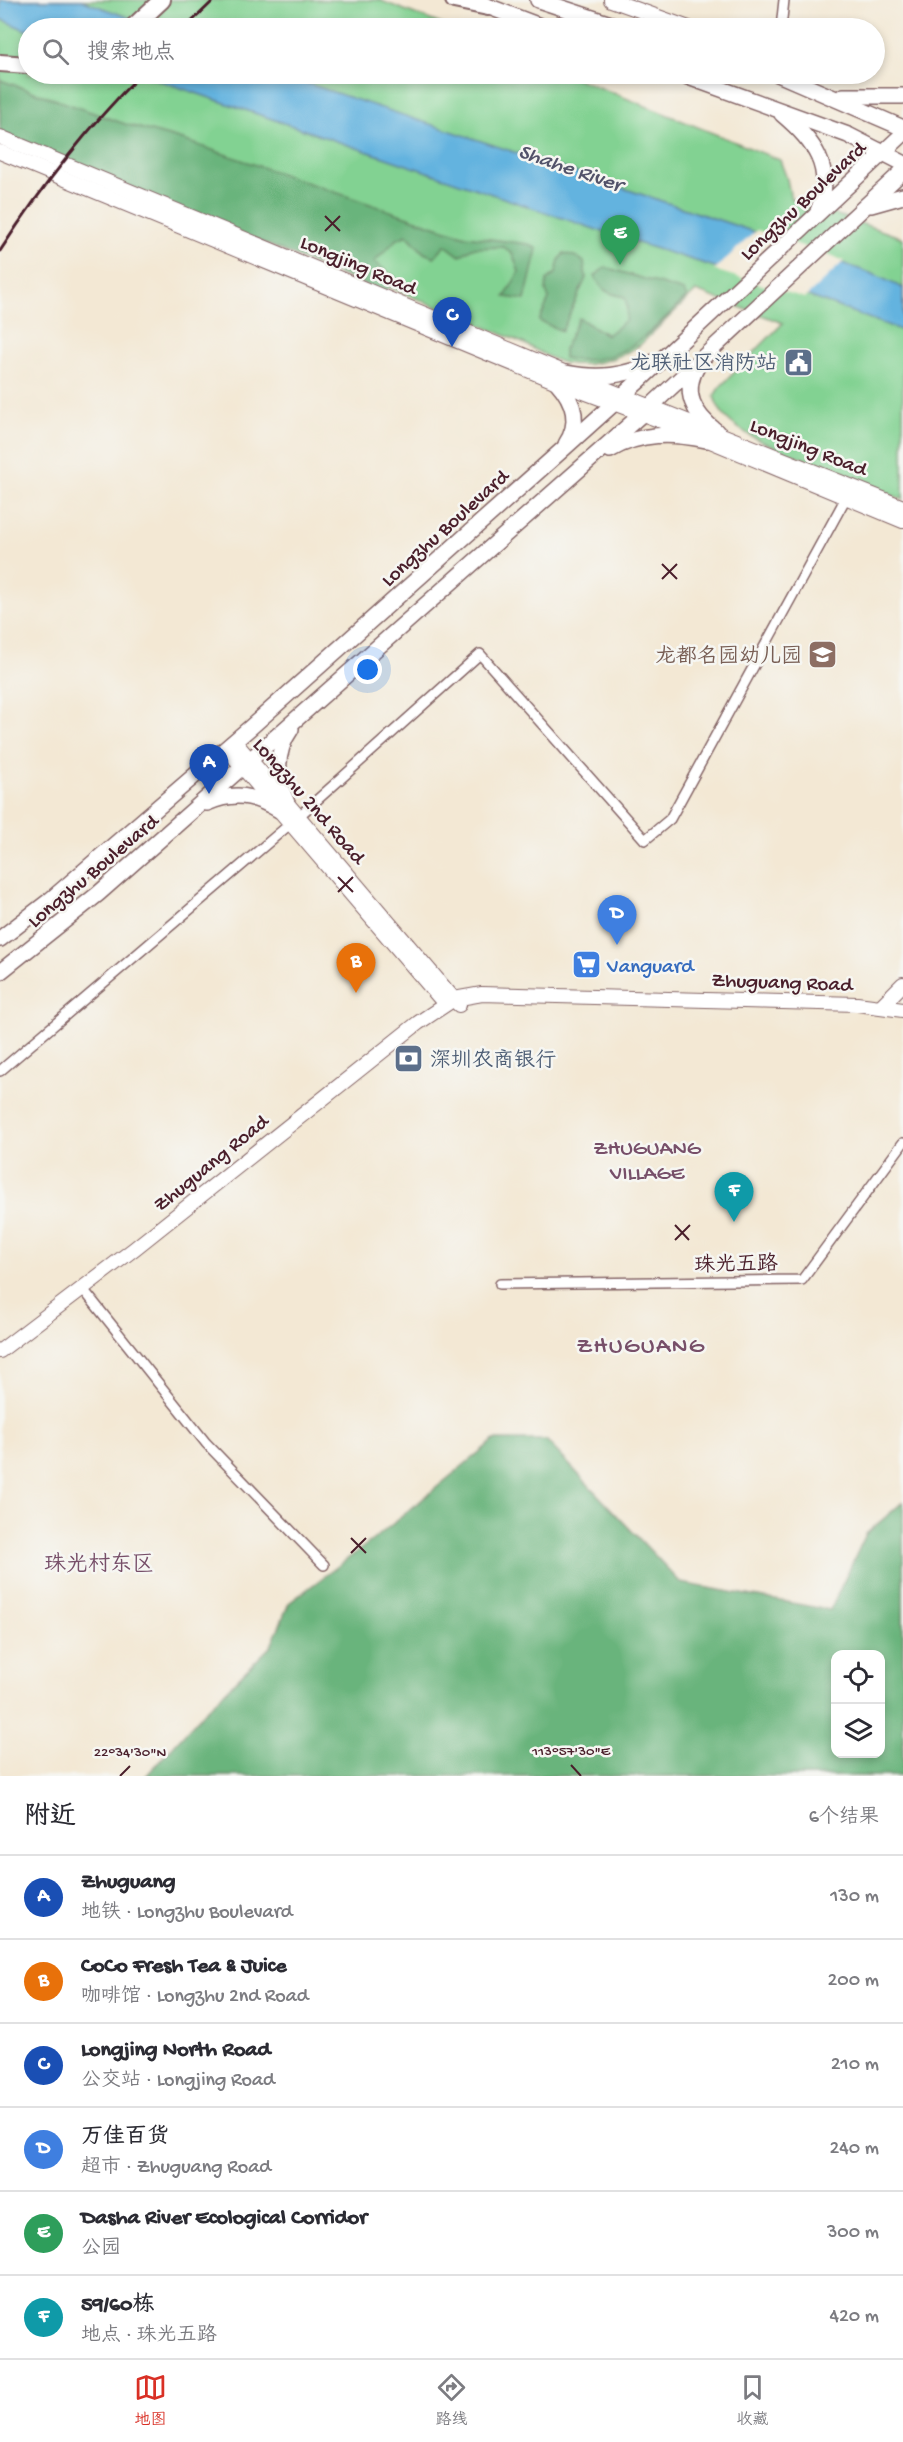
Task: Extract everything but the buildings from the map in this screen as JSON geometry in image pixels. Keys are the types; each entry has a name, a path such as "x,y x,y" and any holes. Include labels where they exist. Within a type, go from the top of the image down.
{"highway":[{"path":"143,18 162,0"},
{"path":"454,0 488,7"},
{"path":"0,63 18,64"}],"main road":[{"path":"470,0 518,18"},
{"path":"538,0 593,18"},
{"path":"709,84 848,135 903,163"},
{"path":"803,84 903,128"},
{"path":"823,92 851,97 903,96"},
{"path":"770,105 798,129 819,157 825,176 825,190 817,214"},
{"name":"Longzhu Boulevard","path":"0,939 56,895 230,745 561,451 903,134"},
{"name":"Longzhu Boulevard","path":"0,972 65,923 647,410 903,171"},
{"path":"861,211 878,202 903,196"},
{"path":"561,451 573,430 575,420 572,403 562,377 614,376 638,369 665,357"},
{"path":"702,358 690,382 692,404 711,436"},
{"path":"577,471 620,444 636,438 671,434 711,436"},
{"path":"196,808 231,795 248,795 283,807 278,778 280,752 288,734 300,717"}],"street":[{"path":"611,0 661,18"},
{"path":"782,18 784,0"},
{"name":"Longjing Road","path":"0,137 562,377"},
{"name":"Longjing Road","path":"0,152 849,492 903,521"},
{"path":"0,1071 294,820 480,654 645,840 670,819 849,492"},
{"name":"Longjing Road","path":"849,492 903,507"},
{"name":"Longzhu 2nd Road","path":"230,745 232,755 246,764 453,1003"},
{"path":"894,1009 903,984"},
{"name":"Zhuguang Road","path":"0,1351 453,1003 482,994 894,1009"},
{"name":"珠光五路","path":"500,1284 802,1280 903,1143"},
{"path":"83,1289 206,1443 324,1565"}],"green space":[{"path":"0,0 379,0 425,18 18,18 18,84 591,84 780,160 791,199 903,238 903,500 758,440 737,427 721,411 714,396 719,388 783,323 696,291 640,345 631,350 595,363 560,362 523,343 0,124"},
{"path":"0,80 125,124 183,140 440,228 466,236 528,244 537,249 525,300 505,297 519,272 513,255 504,247 472,248 460,256 445,245 434,257 424,253 407,235 396,240 374,262 396,278 384,293 0,134"},
{"path":"564,253 584,262 586,278 562,331 539,321 549,299 546,291 547,280 556,273 559,260"},
{"path":"605,267 684,291 687,297 647,335 618,353 584,360 564,358 564,349 579,318 607,335 626,320 625,297 606,291 595,276"},
{"path":"494,1440 546,1440 681,1583 830,1610 866,1534 903,1502 903,1776 146,1776 204,1712 271,1646 289,1603 378,1536"}],"water":[{"path":"0,0 81,0 130,18 18,18 18,27 0,19"},
{"path":"169,84 309,84 743,228 873,274 903,288 903,331 811,297 612,235"}],"pier":[{"path":"757,230 844,261 805,298 714,270"}],"railway":[{"path":"195,18 214,0"},
{"path":"0,251 66,159 102,115 131,84"}],"place":[{"name":"Dasha River Ecological Corridor","path":"620,265"},
{"name":"Longjing North Road","path":"452,347"},
{"name":"龙联社区消防站","path":"798,362"},
{"name":"龙都名园幼儿园","path":"823,655"},
{"name":"Zhuguang","path":"209,794"},
{"name":"万佳百货","path":"617,945"},
{"name":"Vanguard","path":"586,965"},
{"name":"CoCo Fresh Tea & Juice","path":"356,993"},
{"name":"深圳农商银行","path":"409,1059"},
{"name":"59/60栋","path":"734,1222"}],"district":[{"name":"ZHUGUANG VILLAGE","path":"647,1158"},
{"name":"ZHUGUANG","path":"641,1344"},
{"name":"珠光村东区","path":"99,1562"}],"water label":[{"name":"Shahe River","path":"571,166"}]}
